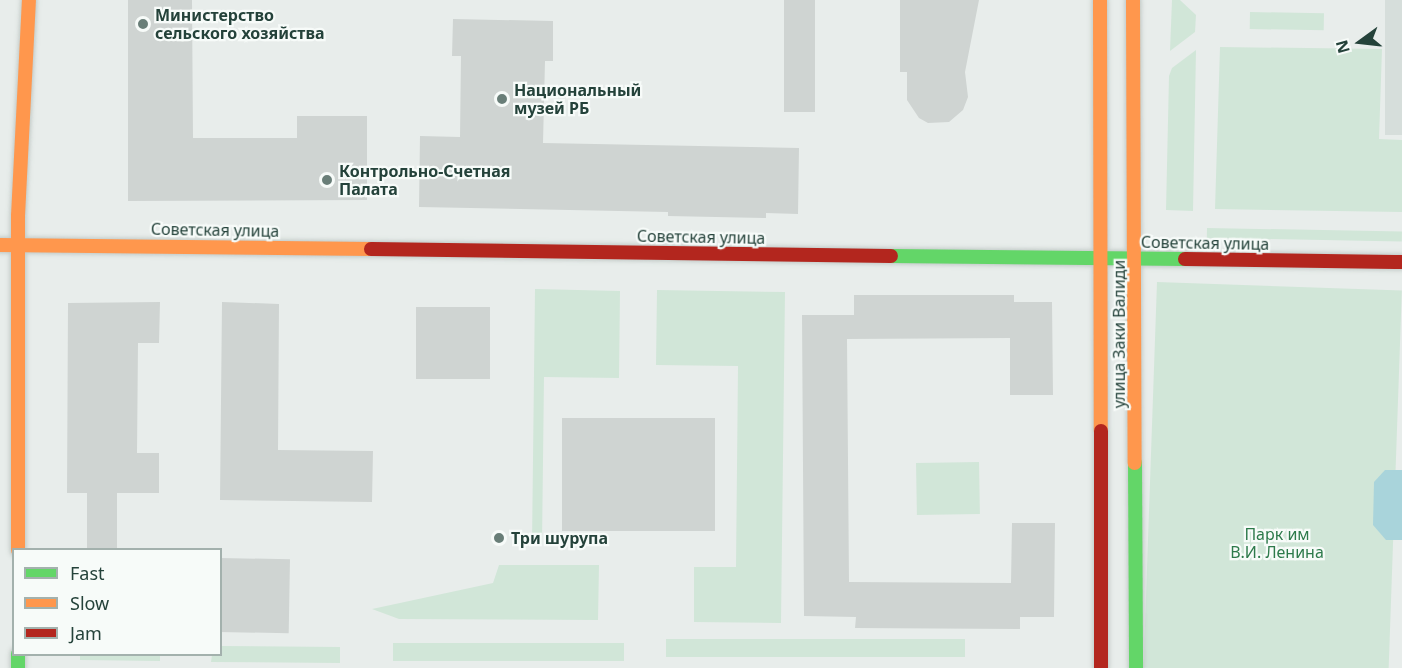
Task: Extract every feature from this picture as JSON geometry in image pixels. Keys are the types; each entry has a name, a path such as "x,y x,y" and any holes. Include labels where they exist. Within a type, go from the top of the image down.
{"main road":[{"path":"18,548 19,244 29,0"},
{"name":"улица Заки Валиди","path":"1100,0 1101,668"},
{"name":"улица Заки Валиди","path":"1133,0 1136,259 1136,668"},
{"name":"Советская улица","path":"0,245 1402,262"}],"shaded area":[{"path":"1385,0 1402,0 1402,135 1385,135"}],"green space":[{"path":"1172,0 1180,0 1196,15 1195,32 1170,51"},
{"path":"1250,12 1324,13 1324,30 1250,29"},
{"path":"1220,47 1382,49 1379,139 1402,140 1402,212 1215,209"},
{"path":"1196,50 1193,211 1166,210 1169,76 1172,68"},
{"path":"1207,228 1402,231 1402,241 1207,238"},
{"name":"Парк им В.И. Ленина","path":"1157,282 1402,291 1389,668 1144,668"},
{"path":"535,289 620,291 619,378 544,377 542,544 532,544"},
{"path":"657,290 785,292 781,623 694,622 694,567 736,567 738,366 656,365"},
{"path":"979,462 980,514 917,515 916,463"},
{"path":"499,565 599,565 598,620 399,619 372,609 493,583"},
{"path":"666,639 965,639 965,657 666,657"},
{"path":"393,643 624,643 624,661 393,661"},
{"path":"222,646 340,647 340,663 211,662 212,656 222,656"},
{"path":"80,656 160,656 160,661 80,660"}],"water":[{"path":"1385,470 1402,470 1402,540 1386,540 1373,525 1374,482"}],"building":[{"path":"128,0 192,0 193,138 297,138 297,116 367,116 367,200 128,201"},
{"path":"784,0 815,0 815,112 784,112"},
{"path":"900,0 979,0 965,72 968,97 963,110 949,122 928,123 919,118 907,100 907,72 900,72"},
{"name":"Национальный музей РБ","path":"453,19 553,21 553,61 545,61 543,143 799,148 798,214 766,213 766,218 668,216 668,212 419,207 420,136 460,137 461,56 452,56"},
{"path":"854,295 1014,295 1014,302 1052,302 1053,395 1010,395 1010,338 847,339 849,582 1011,583 1012,523 1055,523 1054,617 1020,617 1020,629 855,628 856,617 804,616 802,315 854,315"},
{"path":"160,302 159,343 138,343 137,453 159,453 159,493 117,493 117,548 87,548 87,493 67,493 68,303"},
{"path":"222,302 279,304 278,450 373,451 372,502 220,500"},
{"path":"416,307 490,307 490,379 416,379"},
{"path":"562,418 715,418 715,531 562,531"},
{"path":"222,558 290,559 289,633 222,632"}],"traffic: fast":[{"path":"891,256 1185,259"},
{"path":"1135,463 1136,668"},
{"path":"18,656 18,668"}],"traffic: slow":[{"path":"18,548 18,216 29,0"},
{"path":"1100,0 1101,431"},
{"path":"1133,0 1135,463"},
{"path":"0,245 371,249"}],"traffic: jam":[{"path":"371,249 891,256"},
{"path":"1185,259 1402,262"},
{"path":"1101,431 1101,668"}],"place":[{"name":"Министерство сельского хозяйства","path":"143,24"},
{"name":"Национальный музей РБ","path":"502,99"},
{"name":"Контрольно-Счетная Палата","path":"327,180"},
{"name":"Три шурупа","path":"499,538"}]}
